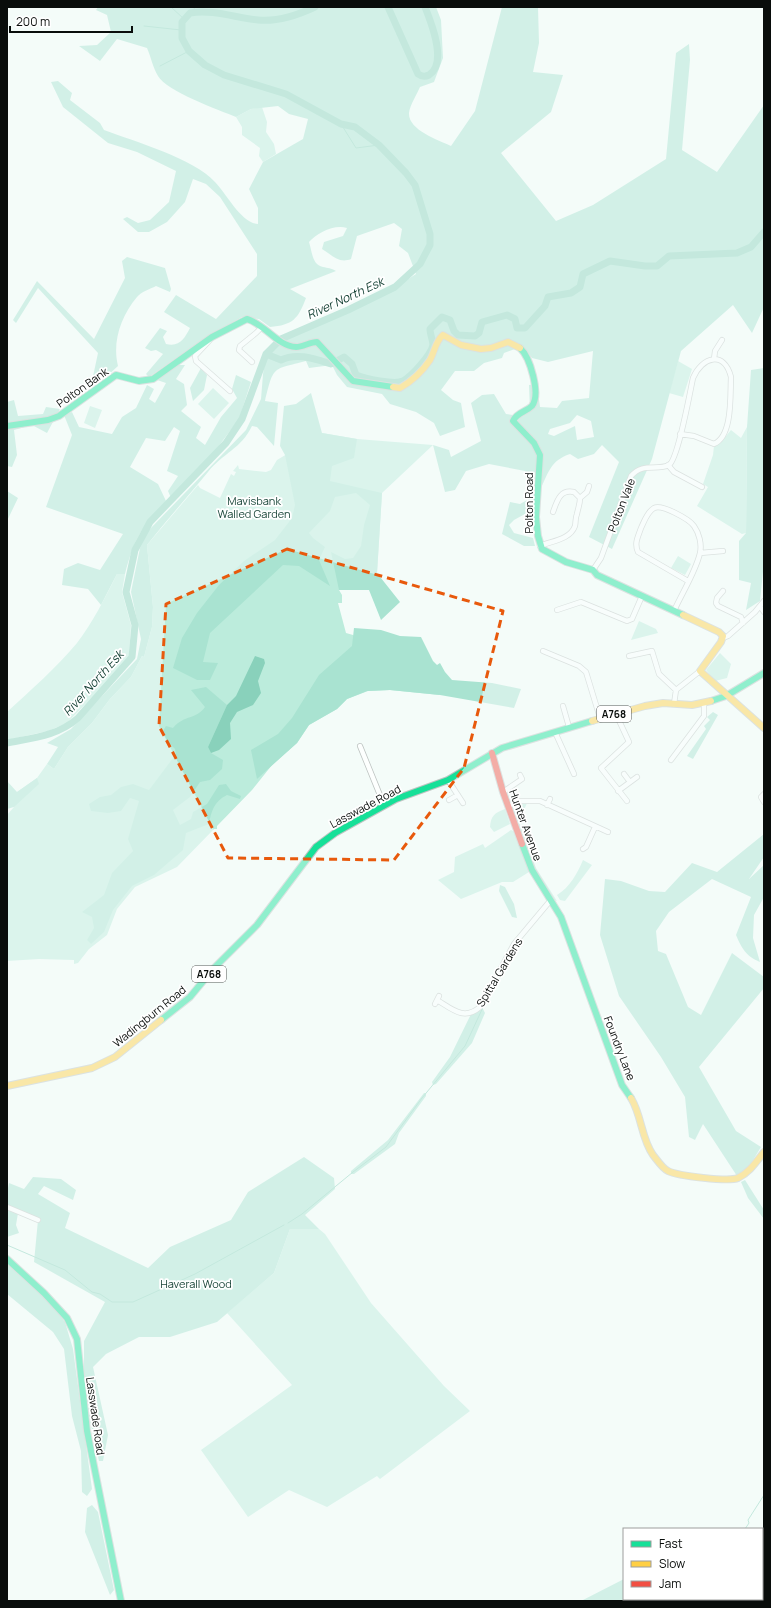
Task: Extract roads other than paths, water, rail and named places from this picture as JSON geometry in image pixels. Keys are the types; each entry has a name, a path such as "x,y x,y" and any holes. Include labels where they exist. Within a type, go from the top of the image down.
{"main road":[{"name":"Polton Road","path":"247,319 257,322 282,342 294,348 318,342 353,381 400,388 413,380 430,359 438,339 442,335 462,346 490,348 509,342 516,345 528,358 532,370 534,403 516,415 513,421 539,451 540,459 536,484 538,536 540,546 549,554 585,570 593,570 597,575 719,632 723,638"},
{"name":"Polton Bank","path":"7,426 48,420 59,416 116,375 139,381 153,379 212,337 247,319"},
{"path":"723,638 700,671 726,696 764,728"},
{"name":"A768","path":"492,753 569,726 645,706 663,703 692,705 704,703 726,696 764,673"},
{"name":"Lasswade Road","path":"300,868 316,847 325,840 384,805 406,795 448,780 492,753"},
{"name":"Hunter Avenue","path":"492,753 503,792 532,870 550,901"},
{"name":"Wadingburn Road","path":"7,1086 92,1068 121,1053 190,997 214,968 257,926 300,868"},
{"name":"Foundry Lane","path":"550,901 561,917 622,1085 635,1105 643,1135 653,1155 666,1171 676,1174 715,1179 742,1178 764,1152"},
{"name":"Lasswade Road","path":"7,1259 44,1292 67,1318 77,1339 80,1387 87,1431 121,1601"}],"street":[{"path":"252,362 239,350 240,346 262,327"},
{"path":"212,337 195,359 230,391"},
{"path":"714,359 718,346 722,340"},
{"path":"680,434 694,436 714,444 725,434 728,423 731,377 727,366 723,362 714,359 701,365 696,371 680,434 677,450 668,465 674,472 702,487"},
{"name":"Polton Vale","path":"593,570 601,558 631,476 634,472 645,468 668,465"},
{"path":"580,498 589,486"},
{"path":"540,546 570,534 574,528 576,515 580,505 580,498 574,492 565,492 560,496 553,512"},
{"path":"674,611 688,581 700,553 699,536 690,522 662,507 653,508 649,512 637,539 636,547 638,552 688,581"},
{"path":"700,553 723,551"},
{"path":"723,591 717,598 716,603 718,606 741,617 744,622"},
{"path":"557,610 581,602 627,621 632,619 642,596"},
{"path":"723,638 728,636 744,622 764,601"},
{"path":"760,606 764,612"},
{"path":"543,651 579,666 586,672 600,718"},
{"path":"629,656 652,651 659,674 676,690"},
{"path":"674,704 676,690 700,671"},
{"path":"671,760 704,716 704,703"},
{"path":"563,706 569,726"},
{"path":"616,714 629,742 601,768 627,801"},
{"path":"555,732 573,773"},
{"path":"360,746 384,805"},
{"path":"624,774 630,782"},
{"path":"503,792 522,779 520,775"},
{"path":"618,791 637,776"},
{"path":"448,780 463,803"},
{"path":"764,794 761,797 764,802"},
{"path":"449,800 458,795"},
{"path":"547,805 550,799"},
{"path":"508,806 530,800 547,805 608,832"},
{"path":"583,849 586,847 595,827"},
{"name":"Spittal Gardens","path":"437,1000 460,1014 470,1014 475,1012 480,1007 514,944 550,901"},
{"path":"7,1207 38,1220"}],"waterway":[{"path":"171,7 184,19"},
{"name":"River North Esk","path":"194,7 195,13"},
{"name":"River North Esk","path":"7,743 53,733 70,724 78,718 132,657 135,625 126,592 135,550 150,522 226,443 242,419 266,354 281,339 348,310 395,287 420,264 430,245 430,234 415,185 406,173 379,145 355,127 341,124 286,94 224,75 205,65 189,51 182,38 182,22 190,13 207,12 258,20 273,20 302,13 315,7"},
{"name":"River North Esk","path":"388,7 418,74 421,76 426,76 435,69 438,52 434,32 425,7"},
{"path":"144,26 181,30"},
{"path":"160,66 189,51"},
{"path":"341,124 356,148 379,145"},
{"path":"266,354 281,360 300,356 331,364 344,357 352,364 356,375 380,381 399,382 411,375 429,354 433,345 430,329 442,317 450,320 454,331 458,335 475,336 479,333 482,322 507,315 515,319 517,328 525,328 545,306 548,297 571,293 580,287 583,274 610,261 645,266 657,266 669,256 737,253 751,247 764,232"},
{"path":"288,1223 302,1214 386,1147 422,1098 465,1046 485,1003 517,948"},
{"path":"7,1245 65,1270 92,1292 100,1294 112,1302 133,1302 195,1274 284,1225"},
{"path":"746,1528 749,1523 748,1520 764,1495"}],"park label":[{"name":"Mavisbank Walled Garden","path":"254,506"},
{"name":"Haverall Wood","path":"196,1283"}]}
